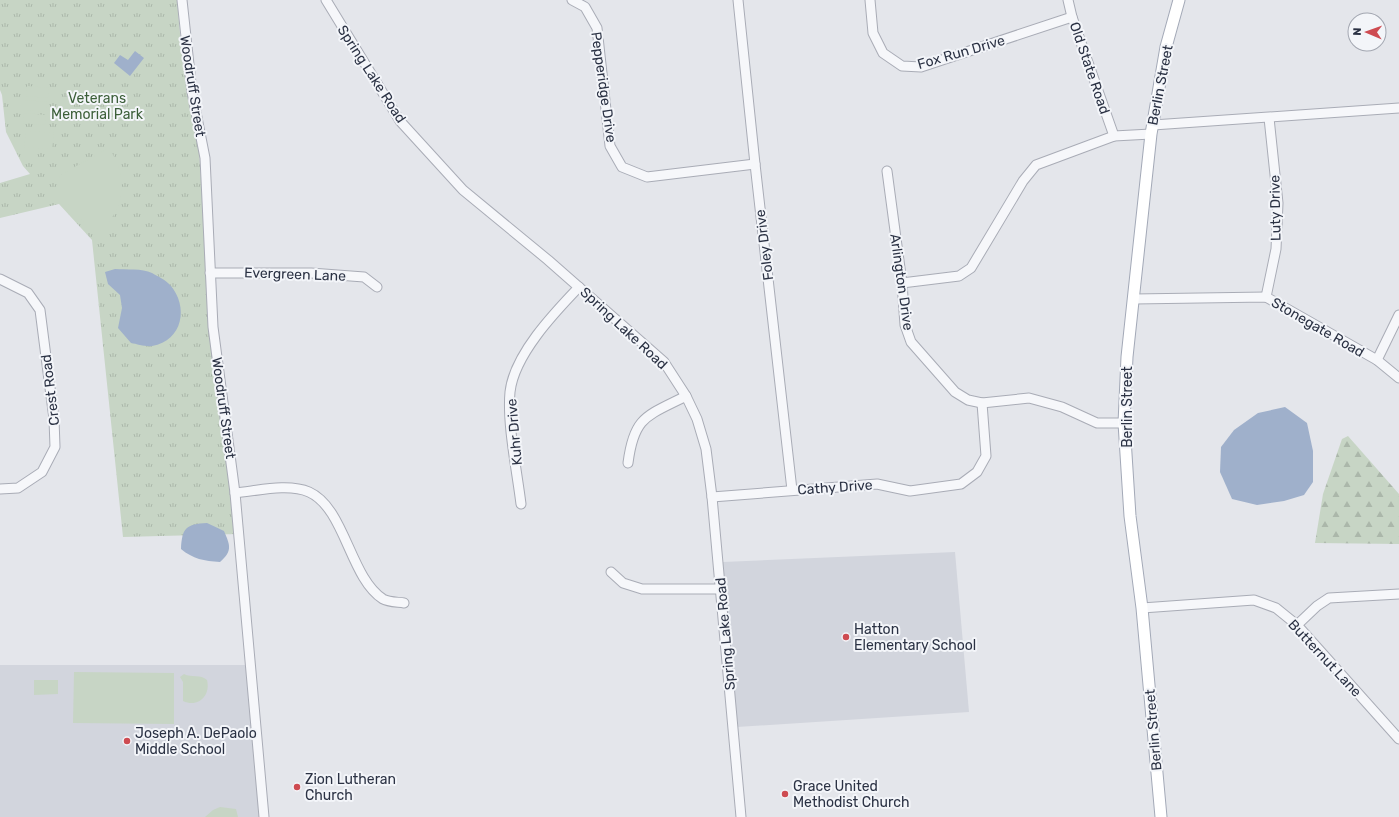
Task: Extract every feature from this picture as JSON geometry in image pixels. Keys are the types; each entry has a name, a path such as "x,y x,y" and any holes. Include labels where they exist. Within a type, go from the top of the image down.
{"main road":[{"name":"Berlin Street","path":"1161,817 1142,608 1130,516 1124,423 1127,357 1152,130 1166,47 1179,0"}],"street":[{"name":"Woodruff Street","path":"182,0 192,92 205,158 213,327 235,492 264,817"},
{"name":"Spring Lake Road","path":"326,0 400,121 463,190 579,287 664,362 686,396 698,419 706,449 712,497 741,817"},
{"name":"Pepperidge Drive","path":"572,0 585,7 597,28 610,146 622,168 647,177 755,164"},
{"name":"Foley Drive","path":"738,0 792,490"},
{"name":"Fox Run Drive","path":"870,0 873,33 876,40 883,53 902,66 921,66 1072,17"},
{"name":"Old State Road","path":"1068,0 1072,17 1114,136"},
{"path":"902,283 960,276 971,268 1023,180 1036,165 1114,136 1152,130 1269,118 1399,108"},
{"name":"Luty Drive","path":"1266,297 1276,249 1278,203 1269,118"},
{"name":"Arlington Drive","path":"887,171 902,283 905,325 911,342 955,392 968,400 982,403 1029,398 1062,407 1097,423 1124,423"},
{"name":"Evergreen Lane","path":"210,273 311,273 364,277 377,287"},
{"name":"Crest Road","path":"0,280 28,293 40,310 54,419 55,447 42,472 18,488 0,489"},
{"name":"Kuhr Drive","path":"521,504 509,409 510,391 516,371 534,339 552,315 579,287"},
{"name":"Stonegate Road","path":"1134,298 1266,297 1377,360 1399,378"},
{"path":"1377,360 1399,315"},
{"path":"628,463 634,431 645,418 686,396"},
{"name":"Cathy Drive","path":"712,497 877,484 910,491 961,484 977,472 986,456 982,403"},
{"path":"235,492 289,488 308,492 323,501 371,589 384,600 404,603"},
{"path":"611,572 624,583 642,589 721,589"},
{"path":"1297,625 1317,606 1329,598 1399,594"},
{"name":"Butternut Lane","path":"1142,608 1254,600 1276,608 1297,625 1399,739"}],"shaded area":[{"name":"Hatton Elementary School","path":"955,552 969,712 737,727 723,562"},
{"name":"Joseph A. DePaolo Middle School","path":"0,665 247,665 259,817 0,817"}],"green space":[{"name":"Veterans Memorial Park","path":"0,0 177,0 183,66 199,150 209,301 237,534 123,537 92,240 59,204 0,218 0,183 30,174 23,166 6,132 2,95 0,90"},
{"path":"27,86 49,88 48,98 26,96"},
{"path":"25,100 47,102 46,112 25,110"},
{"path":"24,113 46,115 45,125 23,123"},
{"path":"26,131 54,133 52,149 24,147"},
{"path":"109,148 116,160 120,172 122,184 121,195 113,216 95,235 56,190 60,175"},
{"path":"1348,436 1399,494 1399,544 1315,543 1323,494 1342,439"},
{"path":"74,672 174,673 174,724 73,723"},
{"path":"184,674 202,677 207,680 208,686 205,696 198,702 189,703 183,701 183,682 180,677"},
{"path":"34,680 58,680 58,694 34,695"},
{"path":"220,807 236,809 238,817 205,817 213,810"}],"water":[{"path":"135,51 144,58 130,76 114,63 120,55 128,60"},
{"path":"115,269 148,271 166,281 170,285 176,293 180,303 181,312 180,322 171,337 162,343 152,346 144,346 131,343 118,328 122,308 120,295 108,284 105,272"},
{"path":"1285,407 1307,423 1313,451 1313,482 1304,495 1284,501 1257,505 1232,499 1220,472 1221,447 1234,430 1258,413"},
{"path":"207,523 224,531 228,540 229,551 220,562 199,559 181,549 186,528"}],"place":[{"name":"Hatton Elementary School","path":"846,637"},
{"name":"Joseph A. DePaolo Middle School","path":"127,741"},
{"name":"Zion Lutheran Church","path":"297,787"},
{"name":"Grace United Methodist Church","path":"785,794"}]}
